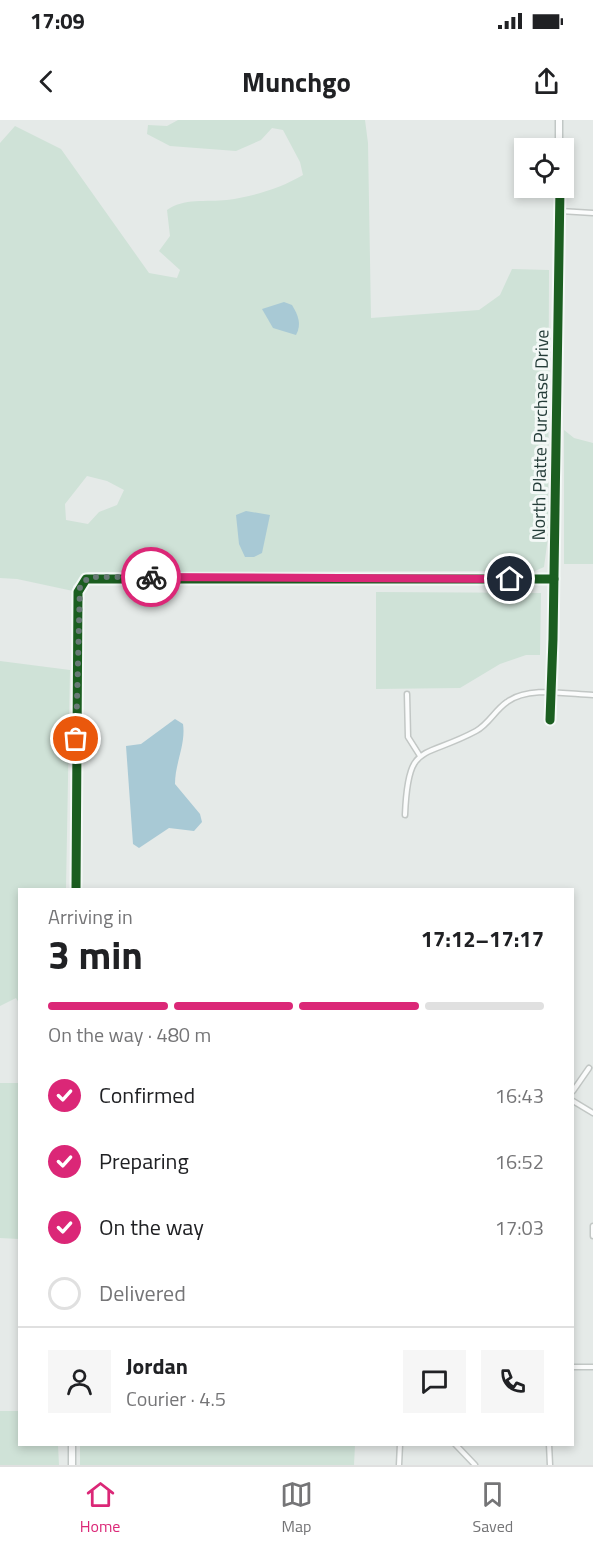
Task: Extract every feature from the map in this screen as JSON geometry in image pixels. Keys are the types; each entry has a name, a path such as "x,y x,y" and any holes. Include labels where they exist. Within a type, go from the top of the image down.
{"street":[{"path":"559,120 559,138"},
{"name":"North Platte Purchase Drive","path":"550,720 560,198"},
{"path":"560,211 593,213"},
{"path":"76,888 78,592 83,581 90,577 554,579"},
{"path":"407,694 408,737 420,756"},
{"path":"405,815 408,775 420,756 481,728 508,701 526,694 593,695"},
{"path":"574,1090 589,1068"},
{"path":"574,1102 593,1113"},
{"path":"593,1226 593,1236"},
{"path":"574,1367 593,1367"},
{"path":"72,1446 72,1465"},
{"path":"399,1446 399,1465"},
{"path":"457,1446 475,1465"},
{"path":"549,1446 550,1465"}],"green space":[{"path":"178,120 365,120 368,143 371,318 479,310 500,295 512,269 549,270 548,537 544,567 535,571 88,572 73,586 73,591 17,579 0,578 0,143 15,126 61,149 149,273 177,278 180,270 159,251 170,236 167,210 188,202 227,200 257,194 303,175 300,162 283,130 272,128 261,140 236,151 170,146 147,134 148,125 167,126","holes":["87,476 107,481 124,490 117,505 99,512 88,524 66,520 65,504"]},
{"path":"564,430 574,438 593,443 593,564 564,564"},
{"path":"376,592 541,593 540,655 526,655 500,664 460,688 376,689"},
{"path":"0,661 70,670 66,888 18,888 18,1001 16,998 0,1006"},
{"path":"0,1083 18,1083 18,1239 0,1238"},
{"path":"0,1411 18,1411 18,1446 58,1446 59,1465 0,1465"},
{"path":"80,1446 355,1446 354,1465 80,1465"}],"water":[{"path":"284,302 292,305 297,316 299,327 296,335 273,328 262,309"},
{"path":"246,511 270,515 262,553 254,557 245,557 239,544 236,515"},
{"path":"175,719 183,724 184,731 175,784 200,814 202,822 194,831 169,828 139,848 133,844 126,746 141,744"}],"cycle path":[{"path":"550,720 560,198"},
{"path":"76,888 78,592 86,579 554,579"}],"way so far":[{"path":"76,739 78,592 80,585 90,577 151,577"}],"route":[{"path":"151,577 510,579"}]}
